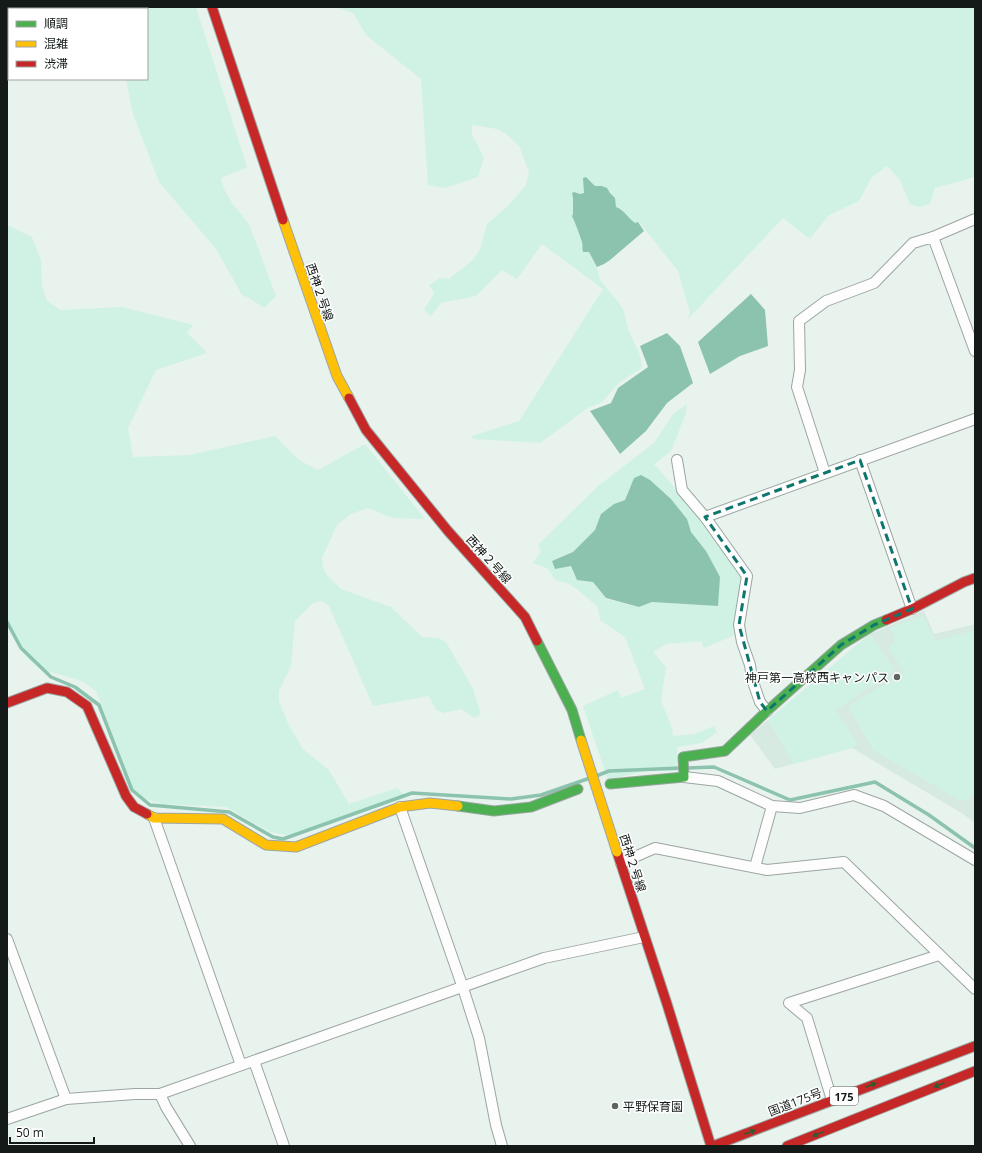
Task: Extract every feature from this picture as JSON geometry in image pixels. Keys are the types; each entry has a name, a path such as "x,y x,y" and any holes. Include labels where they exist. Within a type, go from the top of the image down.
{"main road":[{"name":"西神２号線","path":"212,7 337,376 366,430 448,531 525,617 572,710 712,1146"},
{"path":"610,784 684,777 683,757 725,751 841,645 874,625 912,609 964,582 975,578"},
{"path":"7,703 47,688 67,692 88,706 126,796 134,807 154,818 223,819 266,844 296,847 400,807 430,803 494,811 531,807 578,789"},
{"name":"国道175号","path":"712,1146 975,1046"},
{"name":"175","path":"787,1146 975,1070"}],"street":[{"path":"825,473 796,387 800,370 799,322 826,301 874,283 913,243 933,237 975,219"},
{"path":"933,237 975,351"},
{"path":"705,517 975,419"},
{"path":"677,460 682,490 705,517 747,576 739,624 742,642 750,665 752,679 760,702 767,711"},
{"path":"860,460 912,609"},
{"path":"684,777 718,781 772,806 800,808 854,795 884,806 975,860"},
{"path":"755,868 772,806"},
{"path":"400,807 479,1038 496,1125 502,1146"},
{"path":"154,818 241,1065"},
{"path":"621,863 655,848 767,870 844,862 975,989"},
{"path":"7,1119 66,1099 136,1094 160,1094 463,988 544,958 644,937"},
{"path":"7,939 66,1099"},
{"path":"832,1100 807,1018 789,1003 939,954"},
{"path":"254,1061 284,1146"},
{"path":"160,1094 166,1107 190,1146"}],"highlighted area":[{"path":"860,460 912,609 874,625 841,645 767,711 760,702 739,625 747,576 705,517"}],"shaded area":[{"path":"7,7 196,7 247,167 221,178 223,187 232,203 249,224 276,296 264,308 242,295 216,249 159,182 133,114 126,80 148,80 148,8 8,8 7,32"},
{"path":"335,7 975,7 975,177 935,188 930,204 918,207 910,204 900,180 887,166 872,177 859,201 829,215 810,239 783,218 688,319 690,312 678,271 639,222 635,223 615,207 607,188 595,186 586,177 584,193 572,193 572,216 583,245 589,252 597,267 600,280 620,304 624,312 628,329 640,355 642,368 620,382 601,403 589,407 540,443 473,439 472,436 519,421 603,289 542,244 517,279 502,270 476,296 441,303 431,316 424,310 434,293 429,285 440,278 449,279 473,260 480,249 487,224 509,205 526,185 529,172 519,146 505,133 497,129 472,125 472,134 484,158 478,177 445,188 428,185 421,79 367,36 353,13"},
{"path":"586,177 595,186 607,188 615,198 616,207 635,223 638,222 644,231 610,260 597,267 589,252 583,252 582,242 572,216 572,193 584,193 583,178"},
{"path":"7,225 32,237 41,260 42,286 47,301 61,310 122,307 193,325 187,333 207,353 156,370 128,428 133,457 189,455 275,436 299,460 318,470 365,444 425,519 392,518 368,508 351,514 337,525 322,558 323,567 326,574 341,589 391,607 422,637 438,638 446,642 473,689 481,714 474,718 461,709 444,713 436,710 429,696 373,706 329,606 322,601 313,603 295,621 291,666 279,691 279,701 289,726 303,749 329,770 349,804 397,788 406,796 294,836 270,832 226,807 161,804 136,796 96,691 82,681 40,669 27,658 7,620"},
{"path":"751,294 765,310 768,346 740,356 710,374 698,342"},
{"path":"667,333 680,346 693,383 667,403 646,431 620,454 590,411 611,403 618,388 648,367 640,346"},
{"path":"687,404 686,413 671,451 654,464 700,520 742,578 735,620 735,635 704,648 701,641 666,644 653,652 666,667 661,701 672,728 673,736 694,734 714,726 717,732 702,743 677,747 677,771 645,771 608,780 583,706 618,690 621,698 645,689 625,637 600,620 598,607 578,590 569,584 555,580 548,569 533,563 541,552 538,545 598,486 654,443 673,414","holes":["650,480 671,499 687,519 691,532 706,551 718,606 652,602 639,607 606,599 593,581 577,580 571,566 552,561 573,552 595,530 602,514 614,504 625,500 630,486"]},
{"path":"641,475 650,480 671,499 687,519 691,532 706,551 720,577 718,606 652,602 639,607 606,598 593,582 577,580 571,566 555,569 552,561 573,552 595,530 601,514 614,504 625,500 634,478"},
{"name":"神戸第一高校西キャンパス","path":"924,611 934,634 975,624 975,823 963,814 852,748 775,769 750,735 870,634"},
{"path":"923,616 936,641 975,630 975,795 961,801 873,750 848,706 904,672 889,649 895,640 890,628"},
{"path":"870,634 895,670 836,710 857,743 852,748 794,764 768,720"}],"waterway":[{"path":"7,622 21,648 51,677 75,687 99,705 132,790 150,805 229,812 273,837 283,839 412,793 511,799 541,795 590,778"},
{"path":"687,768 714,767 790,800 875,782 929,815 975,848"},
{"path":"596,776 609,771 681,768"}],"traffic: fast":[{"path":"610,784 684,777 683,757 725,751 841,645 874,625 886,620"},
{"path":"537,641 572,710 581,740"},
{"path":"458,806 494,811 531,807 578,789"}],"traffic: slow":[{"path":"283,220 337,376 349,398"},
{"path":"581,740 617,852"},
{"path":"147,814 154,818 223,819 266,845 296,847 400,807 430,803 458,806"}],"traffic: jam":[{"path":"212,7 283,220"},
{"path":"349,398 366,430 448,531 525,617 537,641"},
{"path":"886,620 975,578"},
{"path":"7,703 47,688 67,692 87,706 126,796 134,807 147,814"},
{"path":"617,852 667,1004 711,1146"},
{"path":"713,1146 975,1046"},
{"path":"787,1146 975,1071"}],"place":[{"name":"神戸第一高校西キャンパス","path":"897,677"},
{"name":"平野保育園","path":"615,1106"}]}
